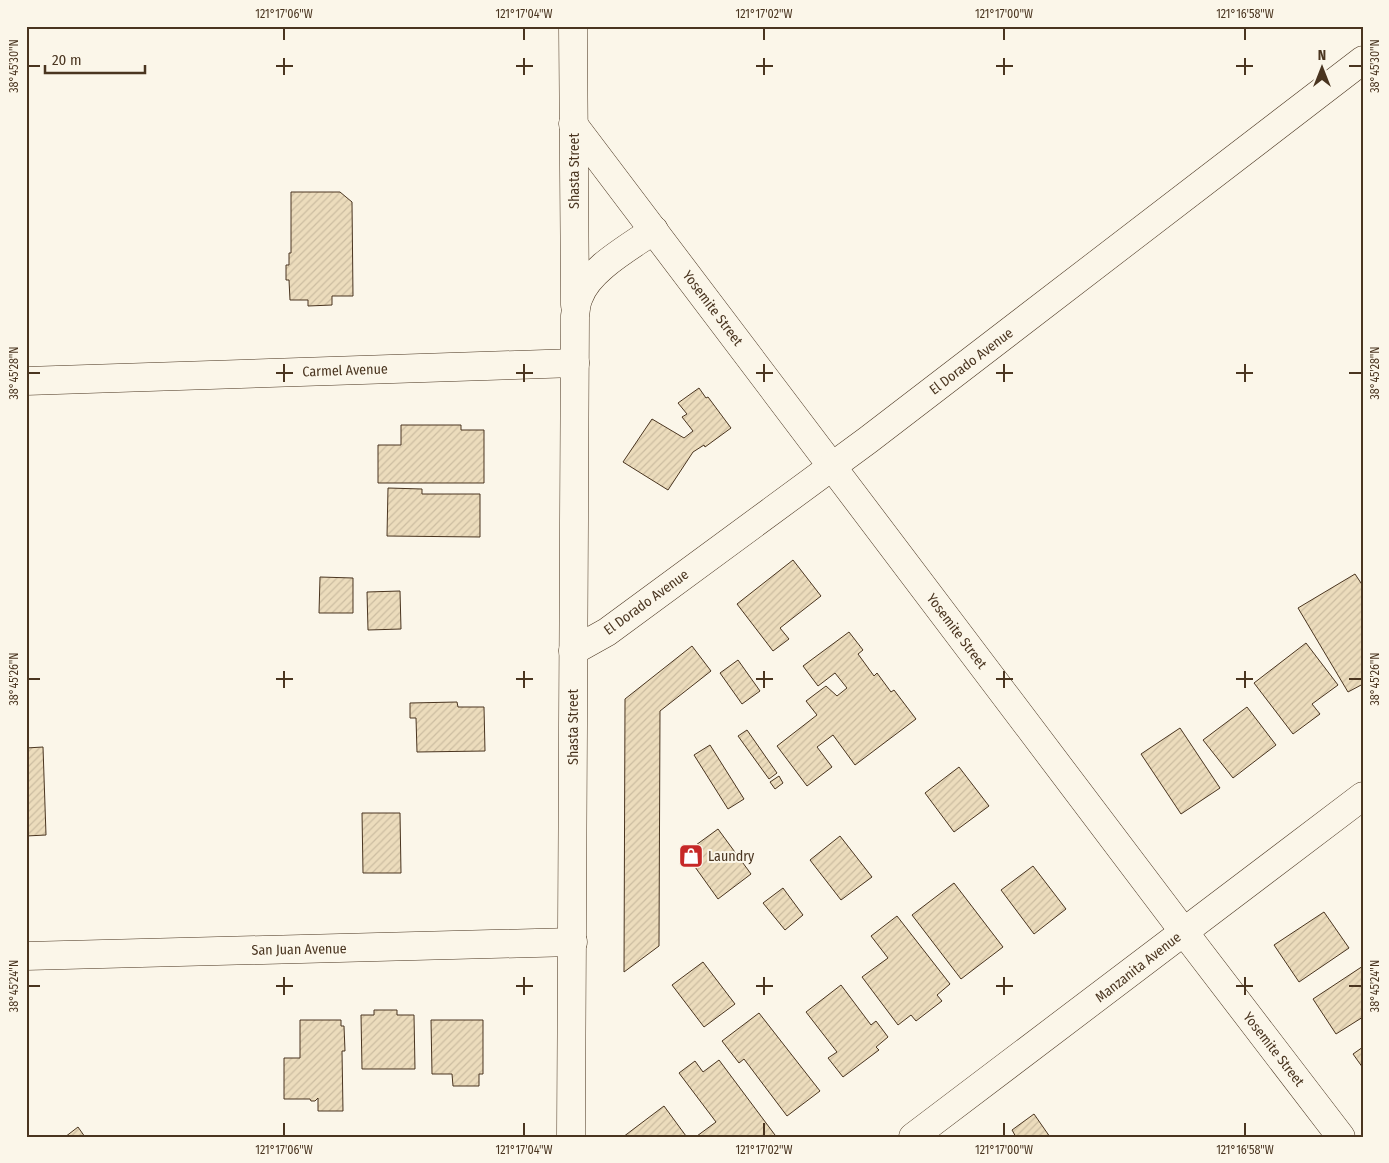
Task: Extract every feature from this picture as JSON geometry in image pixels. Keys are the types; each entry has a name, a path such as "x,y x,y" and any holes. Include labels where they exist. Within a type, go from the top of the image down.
{"street":[{"name":"Shasta Street","path":"571,1137 575,363 573,26"},
{"name":"El Dorado Avenue","path":"573,652 607,632 833,466 1363,60"},
{"name":"Yosemite Street","path":"573,124 1341,1137"},
{"name":"Shasta Street","path":"575,316 578,297 589,279 609,262 654,230"},
{"name":"Carmel Avenue","path":"26,380 575,363"},
{"name":"Manzanita Avenue","path":"913,1137 1363,796"},
{"name":"San Juan Avenue","path":"26,956 572,942"}],"building":[{"path":"291,192 340,192 352,202 353,296 332,296 332,305 308,306 308,300 290,300 289,280 286,280 286,265 289,265 289,253 291,253"},
{"path":"699,388 731,428 705,447 704,445 693,452 668,490 623,462 652,419 684,438 693,431 682,417 687,414 678,403"},
{"path":"401,425 461,425 461,430 484,430 484,483 378,483 378,445 401,445"},
{"path":"388,488 422,489 422,494 480,494 480,537 387,536"},
{"path":"793,560 821,596 780,628 789,639 773,651 737,604"},
{"path":"1355,574 1363,586 1363,684 1348,692 1298,608"},
{"path":"320,577 353,578 353,613 319,613"},
{"path":"400,591 401,629 368,630 367,592"},
{"path":"849,632 863,650 858,654 874,676 877,673 891,692 894,690 916,719 855,765 833,735 817,747 832,767 807,786 777,746 817,715 806,701 826,686 837,696 847,688 835,673 818,686 803,666"},
{"path":"1306,643 1338,685 1312,704 1320,714 1293,734 1254,683"},
{"path":"692,646 711,671 660,711 659,946 624,972 625,699"},
{"path":"738,660 760,691 742,704 720,673"},
{"path":"457,702 458,707 484,707 485,751 417,752 416,718 410,718 410,703"},
{"path":"1247,707 1276,745 1233,778 1203,740"},
{"path":"1180,728 1220,788 1181,814 1141,754"},
{"path":"747,730 777,773 769,779 738,736"},
{"path":"710,745 744,799 728,809 694,755"},
{"path":"43,747 46,835 26,836 26,748"},
{"path":"959,767 989,806 954,832 925,793"},
{"path":"779,776 783,783 775,789 770,782"},
{"path":"362,813 400,813 401,873 363,873"},
{"path":"718,829 751,874 718,899 685,853"},
{"path":"840,836 872,877 841,900 810,860"},
{"path":"1033,866 1066,909 1034,934 1001,890"},
{"path":"954,883 1003,947 961,979 912,915"},
{"path":"783,888 803,915 785,930 763,903"},
{"path":"1324,912 1349,948 1299,982 1274,945"},
{"path":"897,916 950,984 937,995 942,1001 916,1021 911,1015 898,1025 862,977 888,958 871,936"},
{"path":"703,962 735,1004 704,1027 672,985"},
{"path":"1363,966 1363,1017 1336,1034 1313,999"},
{"path":"841,985 871,1025 876,1021 888,1037 876,1047 879,1050 843,1077 828,1058 837,1052 806,1012"},
{"path":"374,1010 397,1010 397,1015 414,1015 415,1069 362,1069 361,1015 374,1015"},
{"path":"759,1013 820,1091 787,1116 744,1059 739,1063 722,1041"},
{"path":"300,1020 341,1020 341,1026 344,1026 345,1051 342,1051 343,1111 318,1111 318,1098 315,1101 310,1099 284,1099 284,1058 300,1058"},
{"path":"431,1020 483,1020 483,1074 479,1074 479,1086 453,1086 452,1074 432,1074"},
{"path":"1363,1047 1363,1068 1353,1054"},
{"path":"719,1060 775,1135 773,1137 697,1136 716,1122 679,1073 695,1061 703,1072"},
{"path":"664,1106 686,1136 623,1137"},
{"path":"1034,1114 1050,1137 1016,1137 1012,1130"},
{"path":"78,1127 85,1137 65,1137"}],"place":[{"name":"Laundry","path":"691,856"}]}
